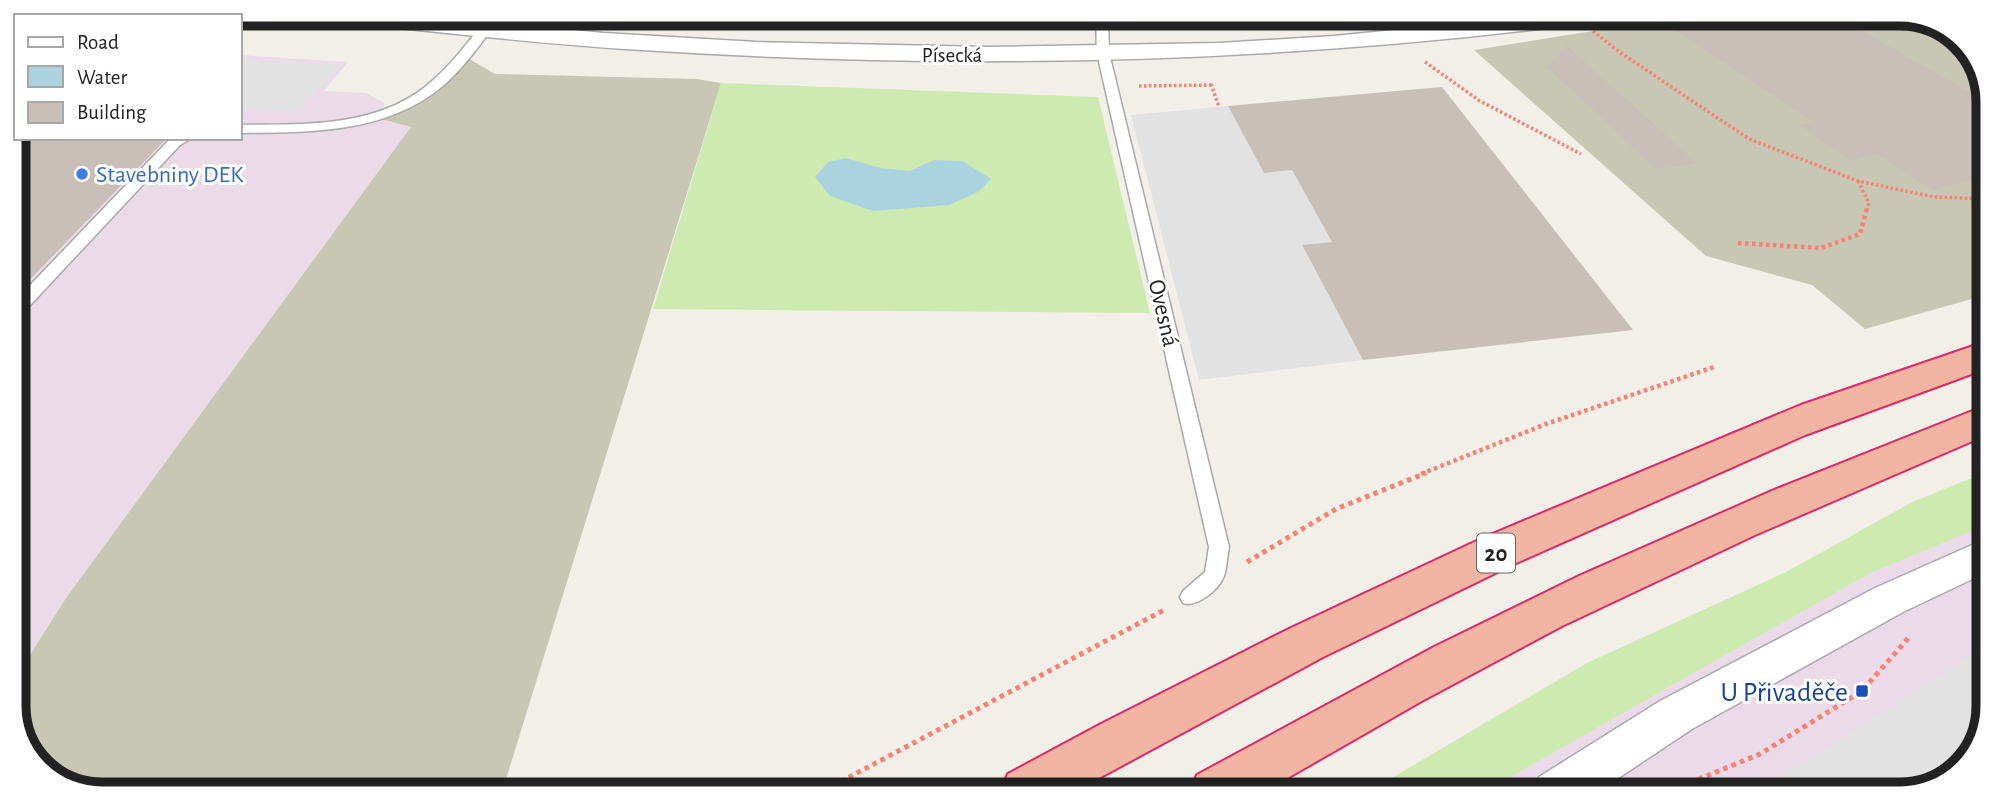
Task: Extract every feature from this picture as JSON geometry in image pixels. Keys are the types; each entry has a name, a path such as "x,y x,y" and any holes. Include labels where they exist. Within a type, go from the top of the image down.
{"highway":[{"name":"20","path":"1043,782 1309,641 1544,531 1792,424 1976,358"},
{"path":"1233,782 1363,708 1593,590 1848,475 1976,424"}],"street":[{"name":"Písecká","path":"520,26 638,42 810,52 953,56 1103,53 1398,38 1503,26"},
{"path":"1572,782 1676,715 1889,600 1976,559"}],"lane":[{"path":"242,129 336,125 379,118 429,91 486,26"},
{"name":"Ovesná","path":"1102,26 1103,53 1219,547 1214,576 1190,597"},
{"path":"26,299 175,142 180,140"}],"path":[{"path":"1589,28 1621,53 1749,139 1857,181 1934,197 1976,199"},
{"path":"1398,38 1442,76 1509,118 1581,154"},
{"path":"1111,87 1212,85"},
{"path":"1738,243 1821,248 1860,234 1869,203 1857,181"},
{"path":"1246,563 1336,509 1546,424 1714,367"},
{"path":"840,782 1190,597"},
{"path":"1692,782 1760,754 1862,691 1918,626"}],"shaded area":[{"path":"1624,26 1900,26 1938,36 1957,52 1968,68 1976,97 1976,298 1865,329 1812,285 1706,256 1474,50"},
{"path":"465,50 471,60 495,74 696,79 721,83 505,782 102,782 64,772 48,760 30,730 26,711 26,661 66,598 411,127 378,118 429,91"},
{"path":"242,55 348,62 324,91 366,93 385,103 379,117 412,127 66,598 26,661 26,140 242,140"},
{"path":"242,59 341,65 299,111 242,109"},
{"path":"1228,106 1264,173 1292,170 1332,242 1302,246 1363,360 1199,380 1131,115"},
{"path":"1976,489 1974,721 1966,744 1957,756 1929,776 1900,782 1385,782 1587,663"},
{"path":"1976,653 1976,706 1970,735 1957,756 1942,769 1920,779 1900,782 1773,782"}],"green space":[{"path":"721,83 1098,97 1150,313 653,309"},
{"path":"1976,476 1976,529 1870,573 1501,782 1385,782 1587,663 1788,571 1912,502"}],"water":[{"path":"846,158 881,168 910,171 934,160 962,161 991,179 978,192 949,205 873,211 830,196 815,177 828,162"}],"building":[{"path":"1689,26 1853,26 1976,96 1976,179 1933,190 1877,154 1852,161 1799,125 1814,122 1673,29"},
{"path":"1567,46 1697,163 1656,169 1547,67"},
{"path":"1442,87 1633,330 1363,360 1302,245 1332,242 1292,170 1264,173 1228,106"},
{"path":"26,140 165,140 26,284"}],"place":[{"name":"Stavebniny DEK","path":"82,174"},
{"name":"U Přivaděče","path":"1862,691"}]}
